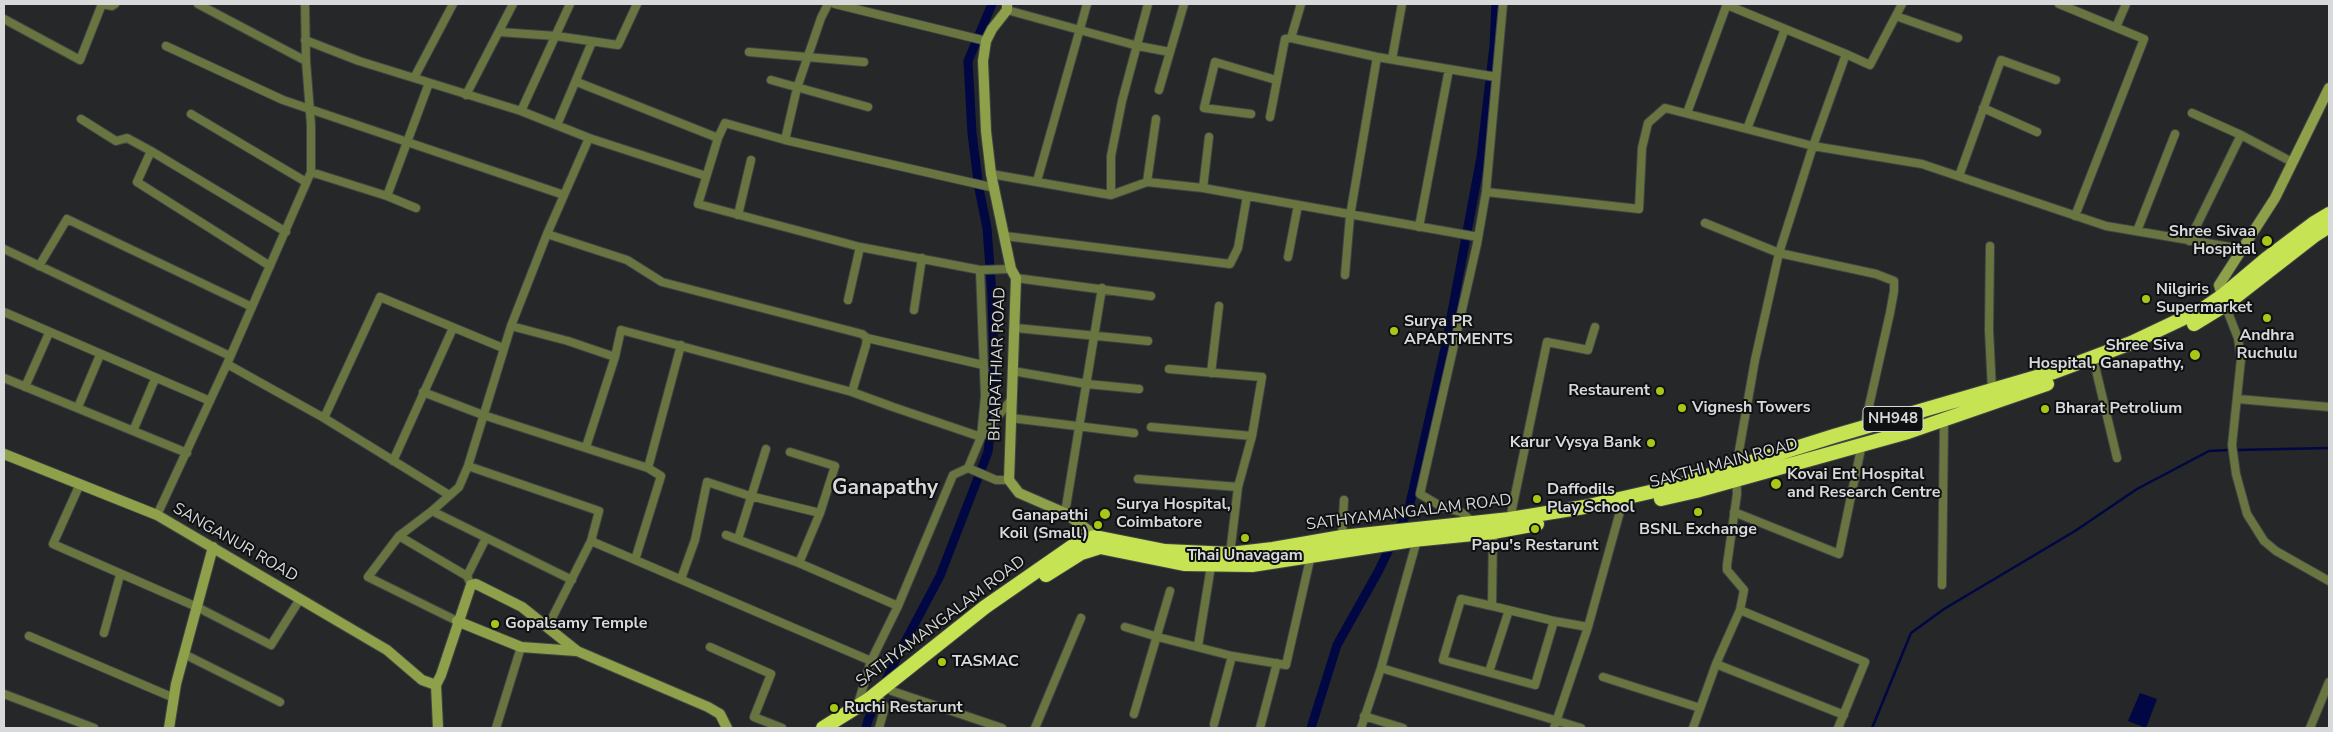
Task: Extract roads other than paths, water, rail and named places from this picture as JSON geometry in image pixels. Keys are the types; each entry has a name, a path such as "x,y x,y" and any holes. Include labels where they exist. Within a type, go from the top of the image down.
{"highway":[{"name":"SATHYAMANGALAM ROAD","path":"823,728 868,705 902,674 985,606 1080,541 1165,551 1230,554 1377,533 1417,536 1474,522 1510,519 1634,496 1736,473 1864,428 2054,372 2132,343 2223,301 2266,258 2329,214"},
{"name":"SAKTHI MAIN ROAD","path":"1097,542 1184,564 1211,566 1252,565 1370,546 1417,536 1492,532 1696,492 1736,473 1862,444 1944,421 1974,407 2132,353 2183,329 2329,226"},
{"path":"838,728 868,705 892,691 996,608 1097,542"}],"main road":[{"name":"BHARATHIAR ROAD","path":"1007,7 992,28 986,41 983,61 986,131 991,174 1012,272 1016,328 1011,400 1009,480"},
{"path":"2223,301 2219,286 2275,198 2329,88"},
{"name":"SANGANUR ROAD","path":"4,454 157,515 387,650 422,680 436,685"},
{"path":"1009,480 1019,493 1065,513 1097,542"},
{"path":"169,728 184,654 213,547"},
{"path":"438,728 436,685 458,621 469,580 522,607 577,651 708,707 720,714 727,728"},
{"path":"458,621 521,647 577,651"}],"street":[{"path":"4,19 80,60 102,4 112,6 115,4"},
{"path":"198,4 306,60"},
{"path":"157,515 228,364 311,172 305,4"},
{"path":"414,78 453,4"},
{"path":"466,95 513,4"},
{"path":"521,111 570,4"},
{"path":"499,32 556,36 618,45 637,4"},
{"path":"785,140 797,88 821,18 828,4"},
{"path":"834,4 986,41"},
{"path":"1037,181 1087,4"},
{"path":"1110,196 1111,156 1122,101 1148,4"},
{"path":"1159,90 1184,4"},
{"path":"1291,38 1301,4"},
{"path":"1392,59 1402,4"},
{"path":"1474,522 1462,512 1442,507 1420,494 1478,237 1486,192 1502,4"},
{"path":"1687,113 1727,5 1870,65 1902,4"},
{"path":"2058,4 2144,39 2075,216"},
{"path":"2116,27 2126,4"},
{"path":"1007,7 1079,30 1138,46 1170,52"},
{"path":"1896,16 1958,38"},
{"path":"1747,128 1785,29"},
{"path":"1270,117 1285,39 1291,38 1377,57 1496,77"},
{"path":"305,40 359,61 521,111 589,138 706,176"},
{"path":"557,125 577,82 592,42"},
{"path":"166,46 283,100 406,140 564,195"},
{"path":"749,52 864,62"},
{"path":"1695,728 1716,664 1740,610 1744,590 1727,570 1734,512 1736,473 1755,360 1779,253 1813,146 1846,54"},
{"path":"1345,275 1350,216 1377,57"},
{"path":"1959,176 2001,60 2056,80"},
{"path":"1252,114 1204,108 1215,62 1276,80"},
{"path":"1419,227 1449,69"},
{"path":"771,80 868,107"},
{"path":"577,82 718,138"},
{"path":"387,196 406,140 429,83"},
{"path":"1486,192 1640,209 1642,148 1648,124 1665,108 1813,146 1922,164 2106,226 2242,249"},
{"path":"1983,108 2037,132"},
{"path":"2192,113 2241,135 2292,162"},
{"path":"191,114 306,182"},
{"path":"81,119 116,141 127,138 151,151 286,232"},
{"path":"1147,182 1156,119"},
{"path":"994,188 785,140 725,123 718,138 698,204 860,247 981,270 1012,272 1151,296"},
{"path":"2137,231 2175,134"},
{"path":"2189,241 2241,135"},
{"path":"1203,188 1209,137"},
{"path":"458,621 368,577 399,536 432,512 459,487 468,466 511,326 547,234 589,138"},
{"path":"151,151 136,182 270,266"},
{"path":"738,215 751,160"},
{"path":"311,172 387,196 416,208"},
{"path":"991,174 1110,196 1147,182 1203,188 1350,216 1478,237"},
{"path":"1005,236 1230,264 1238,248 1248,196"},
{"path":"1288,257 1298,205"},
{"path":"39,266 67,219 252,307"},
{"path":"1705,223 1779,253 1876,274 1894,281 1890,313 1864,428"},
{"path":"547,234 627,260 662,282 854,331 867,338 983,365"},
{"path":"1990,246 1989,330 1992,390"},
{"path":"848,300 860,247"},
{"path":"4,249 230,356"},
{"path":"914,310 922,258"},
{"path":"879,728 885,707 868,705 871,661 898,606 953,475 969,468 981,437 985,396 981,270"},
{"path":"1065,513 1102,288"},
{"path":"324,418 380,297 503,348"},
{"path":"2223,301 2238,338 2240,359 2238,399 2232,445 2236,474 2248,514 2264,541 2276,551 2329,580"},
{"path":"1211,373 1219,306"},
{"path":"4,312 100,356 210,402"},
{"path":"511,326 615,356"},
{"path":"1510,519 1547,342 1588,350 1596,327"},
{"path":"393,461 453,328"},
{"path":"1016,328 1148,341"},
{"path":"586,447 615,356 621,330 852,392 981,437"},
{"path":"26,386 49,333"},
{"path":"852,392 867,338"},
{"path":"648,468 681,345"},
{"path":"78,408 100,356"},
{"path":"228,364 324,418 449,495"},
{"path":"2095,366 2116,458"},
{"path":"1169,369 1262,377 1252,436 1238,487 1230,554"},
{"path":"1013,372 1087,384 1139,389"},
{"path":"4,378 187,453"},
{"path":"133,431 155,379"},
{"path":"423,392 483,415 648,468 661,476 634,560"},
{"path":"2238,399 2329,407"},
{"path":"981,437 1011,400"},
{"path":"1011,418 1134,433"},
{"path":"1942,585 1944,421"},
{"path":"1151,427 1252,436"},
{"path":"1734,512 1839,554 1862,444"},
{"path":"738,539 766,449"},
{"path":"790,452 835,466 820,513 799,563"},
{"path":"468,466 599,512 591,540 548,626"},
{"path":"969,468 996,480 1009,480"},
{"path":"1138,479 1238,487"},
{"path":"681,579 694,540 707,482 750,496 820,513"},
{"path":"80,484 53,544 197,606 271,645 300,599"},
{"path":"1342,537 1344,500"},
{"path":"1556,724 1588,627 1621,508"},
{"path":"432,512 572,580"},
{"path":"1492,532 1492,606"},
{"path":"726,535 799,563 898,606"},
{"path":"399,536 469,580 486,538"},
{"path":"1360,728 1381,668 1417,536"},
{"path":"591,540 871,661"},
{"path":"1125,627 1232,656 1286,665 1311,555"},
{"path":"1198,646 1211,566"},
{"path":"104,633 120,574"},
{"path":"1134,714 1158,637 1170,590"},
{"path":"1554,621 1535,685 1443,660 1461,599 1588,627"},
{"path":"1488,672 1509,610"},
{"path":"1740,610 1865,662 1838,728"},
{"path":"1035,728 1081,618"},
{"path":"28,636 174,698"},
{"path":"496,728 521,647"},
{"path":"710,647 771,674 754,717 782,728"},
{"path":"184,654 280,702"},
{"path":"1214,724 1232,656"},
{"path":"1260,728 1277,663"},
{"path":"1716,664 1844,715"},
{"path":"1381,668 1556,724 1581,728"},
{"path":"1603,678 1700,708"},
{"path":"2310,728 2329,682"},
{"path":"892,691 1002,728"},
{"path":"4,694 94,728"},
{"path":"1364,716 1403,728"}],"waterway":[{"path":"866,728 896,659 940,576 988,452 995,389 992,295 987,228 979,189 972,133 968,61 992,4"},
{"path":"1311,728 1337,645 1378,572 1409,508 1446,344 1481,157 1494,46 1496,4"},
{"path":"2238,450 2329,448"},
{"path":"1872,728 1911,633 1944,609 2075,531 2137,489 2209,451 2228,450"}],"place":[{"name":"Shree Sivaa Hospital","path":"2267,241"},
{"name":"Nilgiris Supermarket","path":"2146,299"},
{"name":"Andhra Ruchulu","path":"2267,318"},
{"name":"Surya PR APARTMENTS","path":"1394,331"},
{"name":"Shree Siva Hospital, Ganapathy,","path":"2195,355"},
{"name":"Restaurent","path":"1660,391"},
{"name":"Vignesh Towers","path":"1682,408"},
{"name":"Bharat Petrolium","path":"2045,409"},
{"name":"Karur Vysya Bank","path":"1651,443"},
{"name":"Kovai Ent Hospital and Research Centre","path":"1776,484"},
{"name":"Daffodils Play School","path":"1537,499"},
{"name":"BSNL Exchange","path":"1698,512"},
{"name":"Surya Hospital, Coimbatore","path":"1105,514"},
{"name":"Ganapathi Koil (Small)","path":"1098,525"},
{"name":"Papu's Restarunt","path":"1535,529"},
{"name":"Thai Unavagam","path":"1245,538"},
{"name":"Gopalsamy Temple","path":"495,624"},
{"name":"TASMAC","path":"942,662"},
{"name":"Ruchi Restarunt","path":"834,708"}],"district":[{"name":"Ganapathy","path":"885,489"}]}
